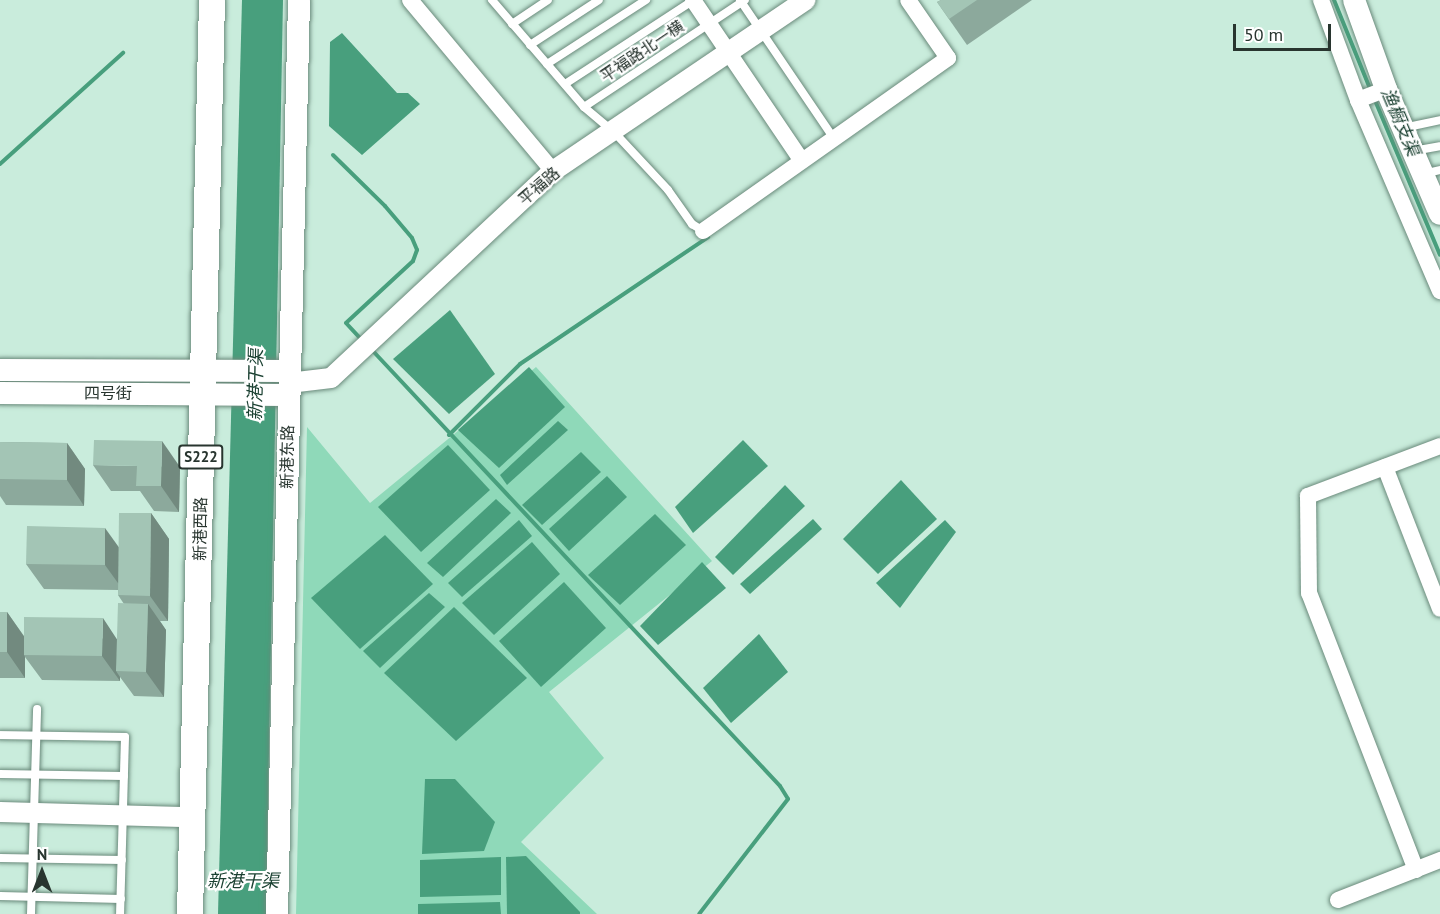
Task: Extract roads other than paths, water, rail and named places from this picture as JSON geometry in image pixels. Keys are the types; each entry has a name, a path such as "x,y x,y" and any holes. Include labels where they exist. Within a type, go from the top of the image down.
{"main road":[{"name":"新港西路","path":"190,914 212,0"},
{"name":"新港东路","path":"277,914 299,0"},
{"path":"1354,0 1386,88 1413,152 1431,172 1438,203"},
{"name":"四号街","path":"0,370 216,370 289,383"},
{"name":"四号街","path":"0,393 216,393 289,383"}],"street":[{"path":"410,0 554,171"},
{"path":"694,0 802,161"},
{"name":"平福路","path":"289,383 331,378 554,171 806,0"},
{"path":"703,231 948,58 908,0"},
{"path":"1321,0 1358,100 1440,291"},
{"path":"1358,100 1386,88"},
{"path":"1416,870 1309,593 1308,496 1440,446"},
{"path":"1384,467 1440,609"},
{"path":"0,812 182,817"},
{"path":"1338,900 1440,861"}],"lane":[{"path":"512,24 548,0"},
{"path":"530,45 599,0"},
{"path":"548,64 646,0"},
{"path":"565,84 694,0"},
{"path":"494,1 585,106 614,132 668,190 692,224 703,231"},
{"path":"742,1 834,140"},
{"name":"平福路北一横","path":"585,106 742,1"},
{"path":"1403,128 1440,120"},
{"path":"1413,152 1440,146"},
{"path":"32,914 37,709"},
{"path":"0,735 125,737 120,914"},
{"path":"0,774 124,776"},
{"path":"0,858 122,860"},
{"path":"0,896 121,899"}],"water":[{"name":"新港干渠","path":"242,0 283,0 266,914 218,914"},
{"path":"342,33 397,93 408,93 420,104 362,155 329,126 330,42"},
{"path":"450,310 495,374 449,414 393,359"},
{"path":"529,367 565,407 499,468 458,430"},
{"path":"558,421 568,430 507,485 500,475"},
{"path":"743,440 768,466 693,533 675,507"},
{"path":"448,445 490,490 421,552 378,507"},
{"path":"581,452 601,472 542,525 522,505"},
{"path":"607,476 627,497 569,551 549,529"},
{"path":"901,480 937,519 878,574 843,539"},
{"path":"785,485 805,506 733,575 715,557"},
{"path":"496,499 511,513 443,577 427,563"},
{"path":"655,514 686,545 620,605 588,575"},
{"path":"813,519 822,529 750,594 740,584"},
{"path":"519,520 532,536 462,597 448,583"},
{"path":"945,520 956,532 900,608 876,583"},
{"path":"385,535 433,584 360,649 311,598"},
{"path":"532,542 560,574 494,635 462,603"},
{"path":"702,562 726,588 658,645 640,626"},
{"path":"564,582 606,628 541,687 499,641"},
{"path":"429,593 445,607 380,668 363,651"},
{"path":"454,607 527,678 456,741 384,673"},
{"path":"759,634 788,672 731,723 703,688"},
{"path":"425,779 455,779 495,822 484,851 422,854"},
{"path":"526,856 580,914 507,914 506,857"},
{"path":"501,857 501,895 420,897 420,860"},
{"path":"500,902 501,914 418,914 418,904"}],"waterway":[{"name":"渔橱支渠","path":"1334,0 1371,91"},
{"path":"0,164 123,53"},
{"name":"渔橱支渠","path":"1374,98 1440,255"},
{"path":"333,155 385,206 412,238 417,250 413,261 346,323 362,340"},
{"path":"449,435 520,364 708,237"},
{"path":"372,350 780,786 788,799 699,914"}]}
